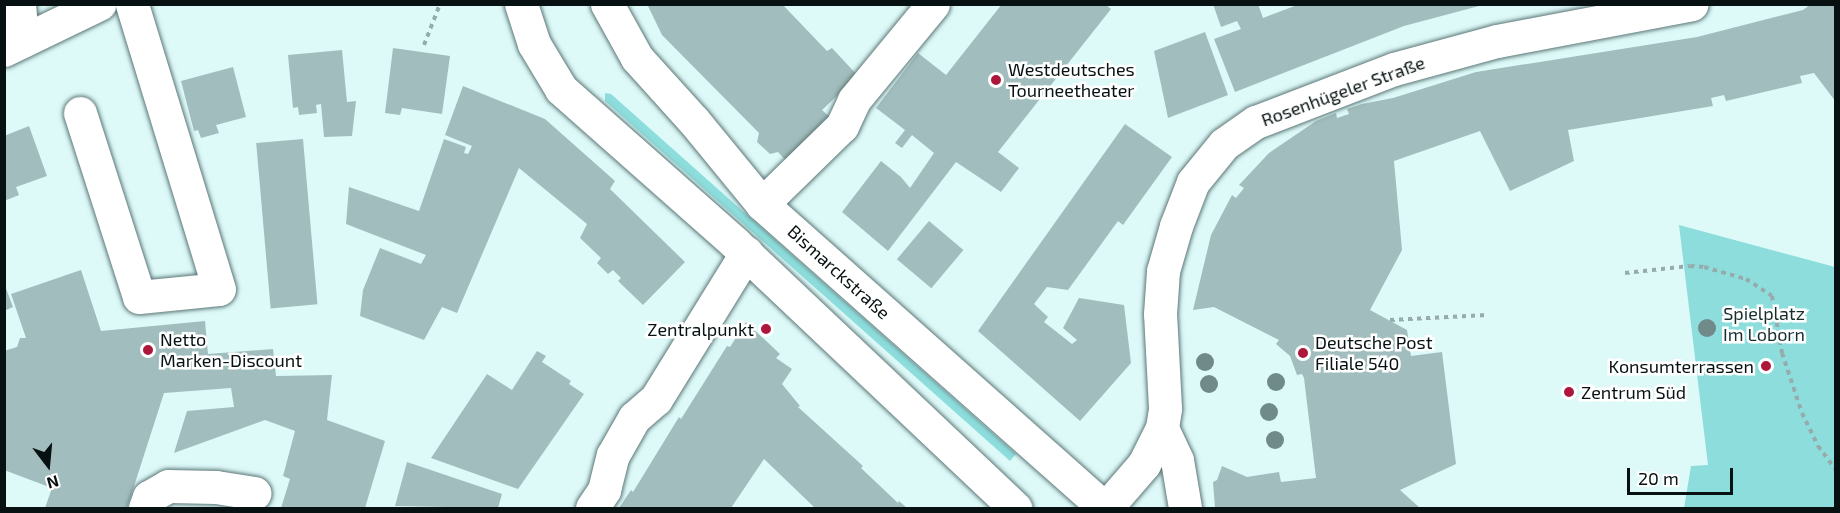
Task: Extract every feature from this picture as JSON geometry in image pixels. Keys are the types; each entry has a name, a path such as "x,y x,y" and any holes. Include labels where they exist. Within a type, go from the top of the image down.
{"main road":[{"path":"13,46 19,4"},
{"path":"13,46 99,4"},
{"path":"80,112 139,297 219,289 132,4"},
{"path":"521,4 534,44 561,89 746,253 1015,508"},
{"name":"Bismarckstraße","path":"607,4 638,58 694,121 762,204 1106,508"},
{"path":"762,204 842,126 854,100 933,4"},
{"name":"Rosenhügeler Straße","path":"1106,508 1144,464 1162,428 1164,389 1160,314 1163,271 1176,226 1193,182 1224,144 1256,122 1394,69 1497,41 1692,4"},
{"path":"592,508 604,490 613,455 634,418 656,399 746,253"},
{"name":"Rosenhügeler Straße","path":"1162,428 1177,460 1185,508"},
{"path":"145,508 149,497 168,486 216,487 255,493"}],"path":[{"path":"424,45 440,4"},
{"path":"1625,273 1690,266 1704,267 1746,279 1772,296 1782,353 1802,412 1818,446 1836,470"},
{"path":"1390,320 1487,315"}],"green space":[{"path":"605,93 611,94 1016,454 1010,461 605,101"},
{"name":"Spielplatz Im Loborn","path":"1679,225 1835,267 1835,508 1684,508 1691,466 1708,465"}],"building":[{"path":"647,4 782,4 827,51 832,48 858,76 822,110 835,122 792,167 778,152 770,154 757,142 759,133 662,35"},
{"path":"1002,4 1105,4 1111,9 998,152 1019,168 1001,192 956,162 888,251 842,212 881,161 901,177 910,188 934,153 912,135 902,148 895,143 905,130 876,108 918,53 946,75"},
{"path":"1213,4 1258,4 1263,18 1300,4 1479,6 1404,26 1235,92 1214,39 1241,29 1237,21 1221,27"},
{"path":"1811,4 1836,4 1836,102 1814,73 1800,76 1802,83 1726,101 1724,95 1711,98 1713,106 1568,130 1574,161 1510,191 1480,131 1394,161 1402,250 1370,310 1407,330 1411,356 1442,352 1456,464 1400,490 1420,508 1215,508 1213,482 1217,480 1222,466 1247,477 1279,472 1281,482 1316,478 1304,378 1302,374 1297,375 1290,356 1276,344 1279,340 1214,307 1193,310 1211,235 1232,195 1236,198 1244,188 1239,185 1269,153 1316,121 1336,113 1337,118 1349,114 1347,109 1362,104 1393,98 1476,72 1697,37 1803,10"},
{"path":"1205,32 1228,95 1168,118 1154,51"},
{"path":"393,48 450,56 442,114 402,108 400,115 385,113"},
{"path":"342,50 347,102 356,101 352,136 324,137 321,104 316,105 317,113 299,115 298,107 293,108 288,55"},
{"path":"233,67 246,117 216,125 219,133 201,138 198,130 194,131 181,81"},
{"path":"463,86 545,119 615,181 610,189 685,262 643,305 618,281 621,278 613,270 608,274 597,263 601,258 580,238 587,224 519,168 457,313 442,307 424,340 360,316 363,290 380,248 421,264 426,255 346,224 349,187 419,211 444,139 466,147 464,153 468,154 472,146 445,135"},
{"path":"1125,124 1172,157 1123,225 1118,221 1068,290 1047,287 1034,304 1048,317 1044,322 1072,344 1077,340 1063,328 1079,298 1124,305 1131,363 1080,421 978,331"},
{"path":"29,126 47,176 16,187 19,195 4,201 4,136"},
{"path":"303,139 317,304 271,308 256,143"},
{"path":"929,221 963,250 931,288 897,259"},
{"path":"81,270 101,331 205,321 208,354 273,349 276,376 332,375 327,420 385,441 365,508 281,508 290,479 283,476 295,431 265,420 174,453 187,411 234,407 231,388 164,393 127,508 45,508 52,488 4,470 4,351 17,347 20,338 26,338 11,294"},
{"path":"4,283 13,307 4,311"},
{"path":"746,322 780,354 776,358 792,369 782,384 800,406 798,407 863,466 861,468 898,503 899,501 907,508 815,508 764,459 731,508 619,508 631,490 633,492 679,417 681,419 727,346 730,347"},
{"path":"537,351 546,356 542,362 571,381 569,384 584,394 518,489 431,458 487,374 512,390"},
{"path":"407,462 502,494 498,508 395,506"}],"place":[{"name":"Westdeutsches Tourneetheater","path":"996,80"},
{"name":"Zentralpunkt","path":"766,329"},
{"name":"Netto Marken-Discount","path":"148,350"},
{"name":"Deutsche Post Filiale 540","path":"1303,353"},
{"name":"Konsumterrassen","path":"1766,366"},
{"name":"Zentrum Süd","path":"1569,392"}]}
